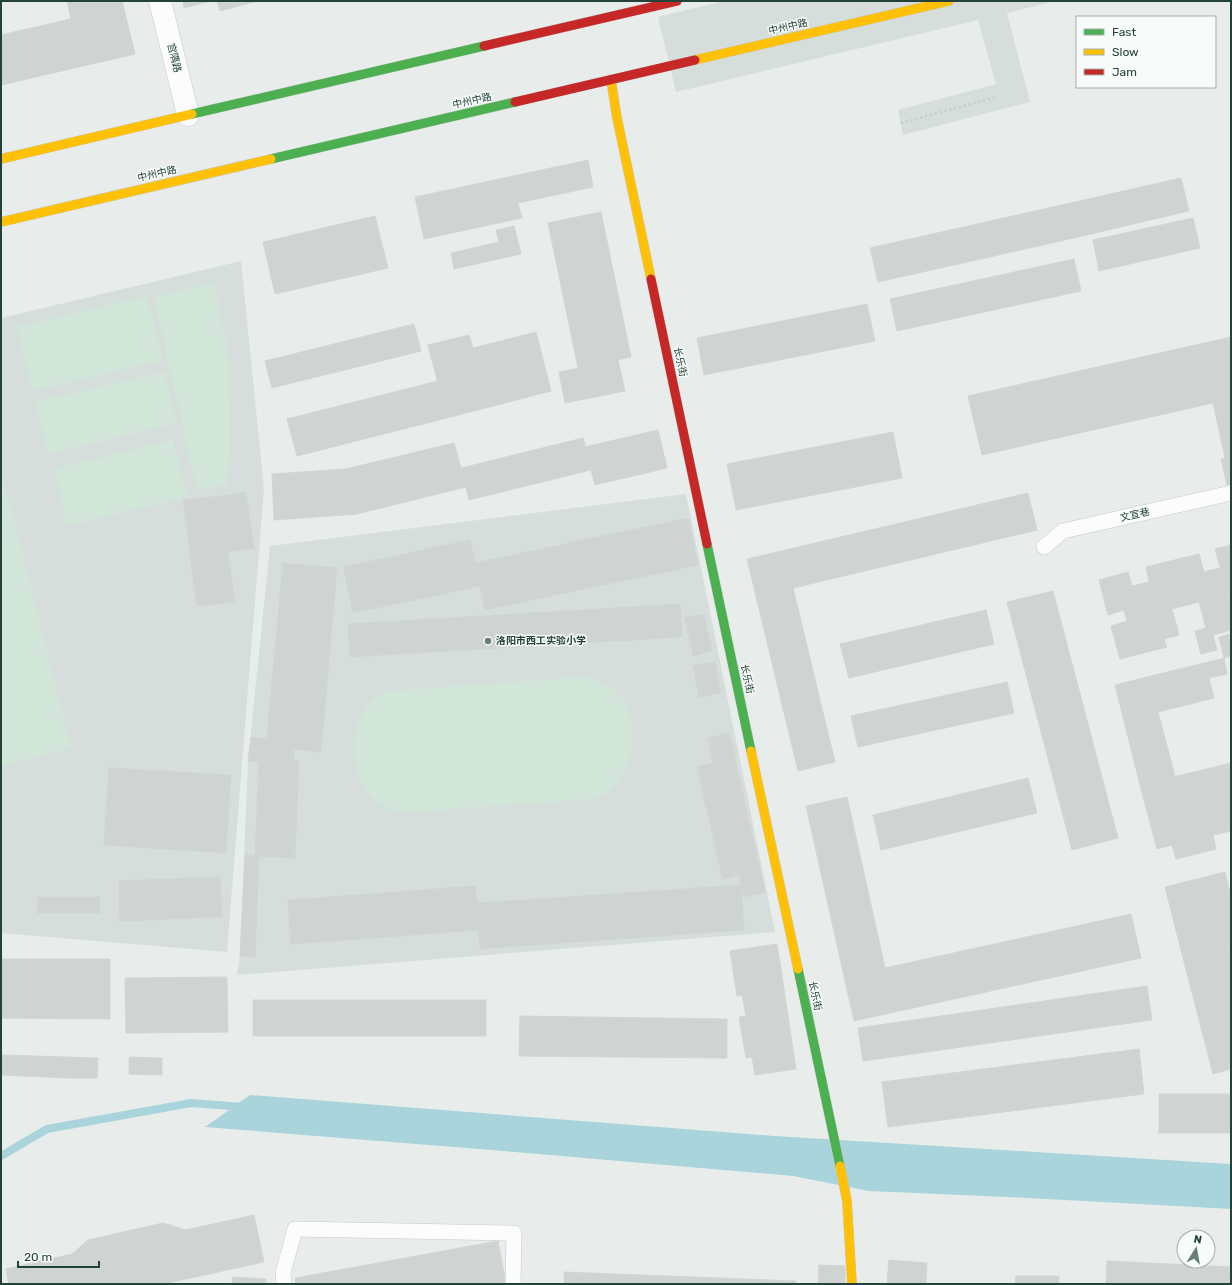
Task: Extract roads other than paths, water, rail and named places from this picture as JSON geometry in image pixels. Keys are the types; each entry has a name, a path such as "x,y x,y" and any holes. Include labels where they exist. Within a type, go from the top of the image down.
{"main road":[{"path":"1,159 677,1"},
{"name":"中州中路","path":"1,222 948,1"},
{"name":"长乐街","path":"611,80 618,126 847,1201 852,1284"}],"street":[{"name":"宫隅路","path":"160,1 188,115"}],"lane":[{"name":"文宣巷","path":"1044,547 1063,531 1231,493"},
{"path":"284,1284 282,1273 295,1229 514,1233 513,1284"}],"water":[{"path":"250,1095 775,1136 1231,1164 1231,1209 869,1191 793,1176 205,1127"}],"waterway":[{"path":"1,1156 47,1129 191,1103 244,1107"}],"place":[{"name":"洛阳市西工实验小学","path":"488,641"}]}
